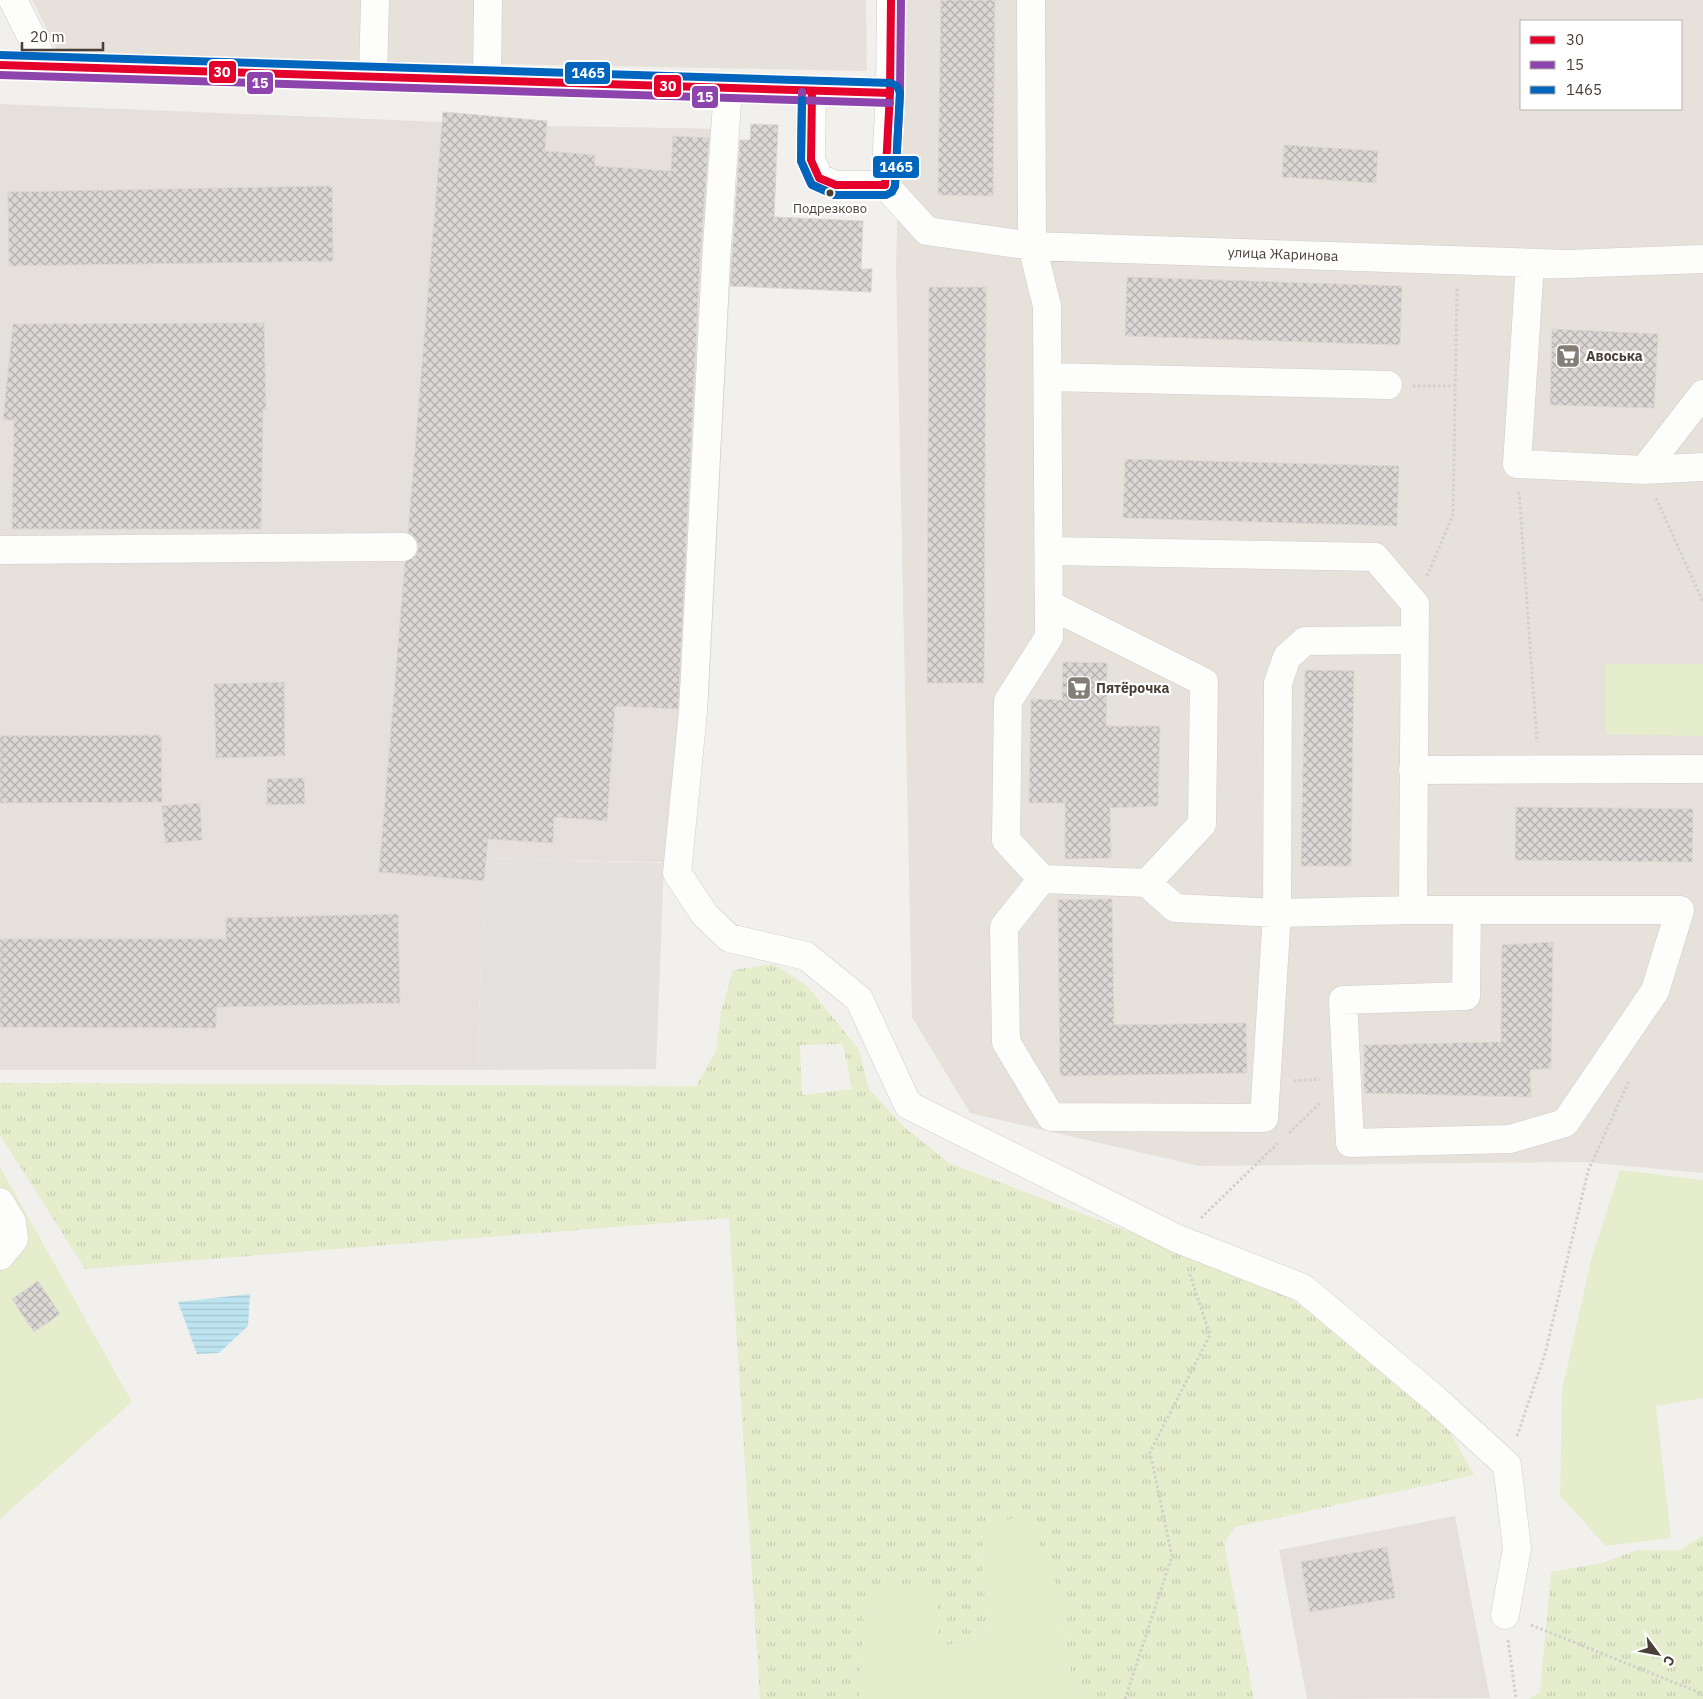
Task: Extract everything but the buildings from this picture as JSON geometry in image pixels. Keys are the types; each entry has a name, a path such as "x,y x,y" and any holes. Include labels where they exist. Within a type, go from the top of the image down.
{"street":[{"path":"14,0 46,66"},
{"path":"373,77 374,0"},
{"path":"487,81 488,0"},
{"path":"812,92 811,160 819,178 836,185 885,186 890,93 891,0"},
{"path":"1031,0 1032,246 1047,306 1050,605 1049,637 1008,701 1006,840 1042,880 1147,883 1175,908 1277,913 1413,910 1467,910 1680,910 1655,991 1565,1123 1510,1139 1350,1143 1343,1000 1466,996 1467,910"},
{"path":"0,65 890,93"},
{"path":"728,89 716,260 693,712 677,872 705,915 729,938 806,956 859,999 908,1105 1178,1239 1303,1288 1435,1399 1507,1465 1517,1548 1505,1614"},
{"name":"улица Жаринова","path":"885,186 927,231 1032,246 1530,263 1703,259"},
{"path":"1530,263 1517,464 1644,470 1703,467"},
{"path":"1048,377 1388,385"},
{"path":"1644,470 1703,394"},
{"path":"0,550 404,546"},
{"path":"1050,551 1375,556 1414,604 1413,910"},
{"path":"1050,605 1204,682 1202,824 1147,883"},
{"path":"1042,880 1004,928 1006,1042 1051,1117 1264,1118 1277,913 1278,683 1287,657 1305,641 1414,640"},
{"path":"1413,770 1703,769"},
{"path":"0,1202 12,1222 14,1239 0,1256"}],"path":[{"path":"1414,604 1454,515 1457,260"},
{"path":"1388,385 1455,386"},
{"path":"1517,464 1539,770"},
{"path":"1644,470 1703,602"},
{"path":"1507,1465 1545,1354 1588,1171 1634,1072"},
{"path":"1125,1699 1172,1556 1150,1452 1210,1335 1178,1239 1347,1077"},
{"path":"1266,1083 1347,1077"},
{"path":"1516,1699 1505,1614 1703,1694"}],"shaded area":[{"path":"32,0 866,0 867,71 60,56"},
{"path":"903,0 1703,0 1703,1173 1584,1162 1199,1166 970,1113 912,1017 896,269"},
{"path":"0,104 542,126 738,129 709,693 688,863 488,858 484,881 477,1070 0,1070"},
{"path":"488,858 664,863 656,1069 477,1070 484,881"},
{"path":"1455,1516 1490,1698 1307,1699 1279,1550"}],"green space":[{"path":"1605,664 1703,664 1703,736 1605,734"},
{"path":"774,964 808,987 859,1050 869,1089 903,1126 949,1163 1275,1287 1376,1361 1444,1422 1474,1475 1235,1527 1224,1543 1254,1699 1076,1699 1054,1575 981,1527 987,1637 938,1647 866,1588 859,1699 760,1699 729,1218 85,1269 0,1135 0,1083 696,1086 716,1051 721,1012 733,970","holes":["843,1044 852,1089 802,1095 800,1045"]},
{"path":"0,1167 132,1402 0,1519"},
{"path":"1620,1170 1703,1180 1703,1398 1656,1406 1671,1538 1606,1546 1560,1496 1562,1390 1591,1260"},
{"path":"1024,1515 1054,1574 1076,1699 859,1699 866,1588 937,1590 939,1647 987,1637 981,1527"},
{"path":"1703,1535 1703,1699 1528,1699 1540,1692 1551,1572 1602,1563 1637,1550 1680,1550"}],"water":[{"path":"250,1294 248,1326 219,1353 197,1354 178,1302"}],"transit line":[{"name":"30","path":"885,185 890,93 891,0"},
{"name":"15","path":"895,186 900,93 901,0"},
{"name":"1465","path":"0,55 891,83 897,86 900,93 895,186 892,192 886,195 835,195 812,185 801,161 802,100"},
{"name":"30","path":"0,65 890,93"},
{"name":"15","path":"0,75 890,103"},
{"name":"15","path":"802,92 801,161 811,184 835,195 885,195"},
{"name":"30","path":"812,92 811,160 819,178 836,185 885,185"}],"place":[{"name":"Подрезково","path":"830,193"},
{"name":"Авоська","path":"1568,356"},
{"name":"Пятёрочка","path":"1079,688"}]}
